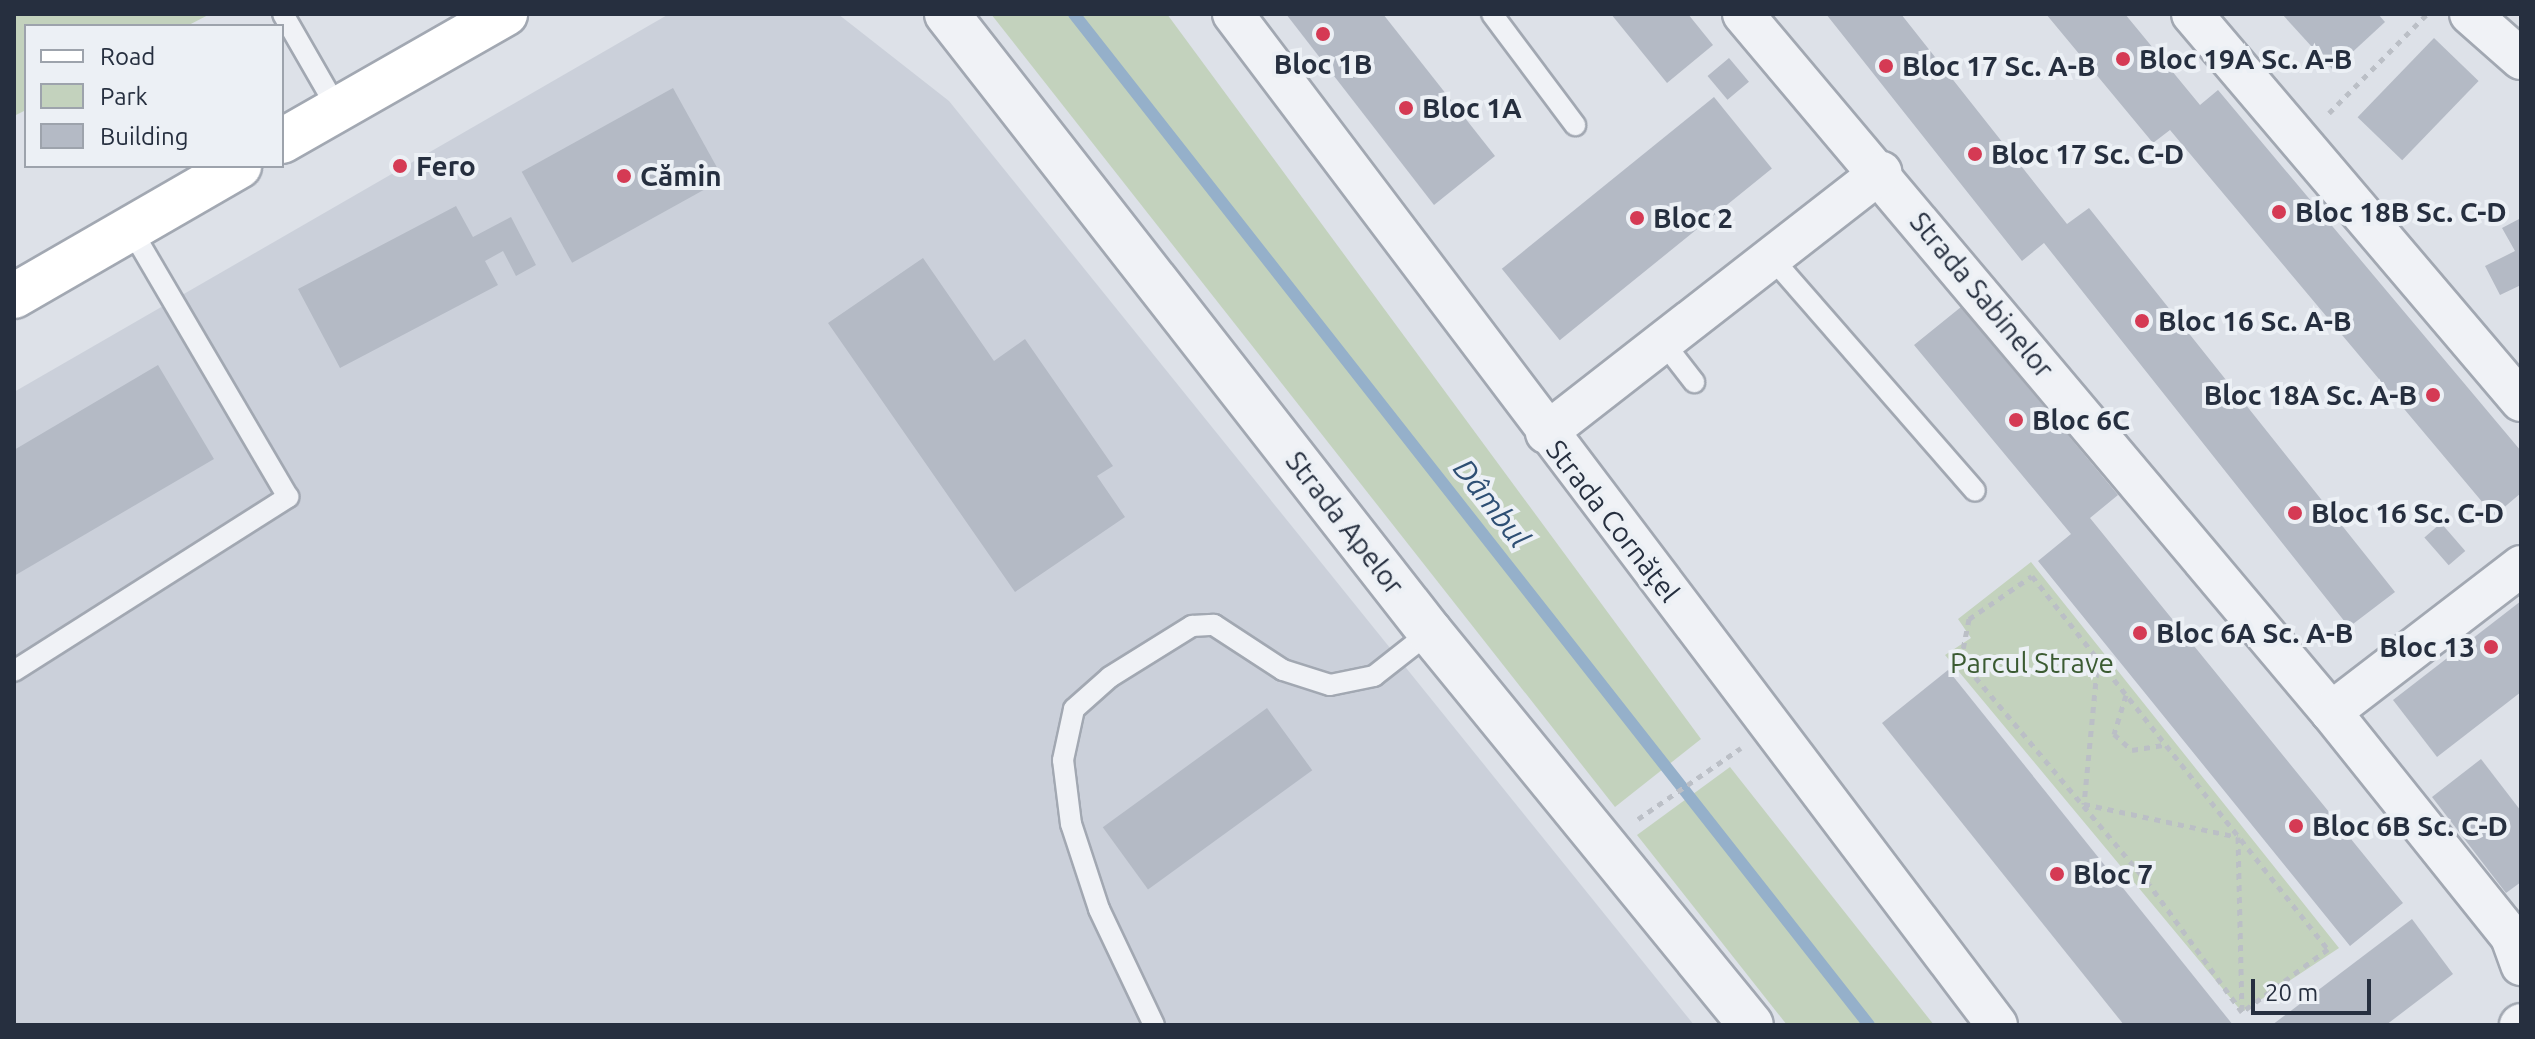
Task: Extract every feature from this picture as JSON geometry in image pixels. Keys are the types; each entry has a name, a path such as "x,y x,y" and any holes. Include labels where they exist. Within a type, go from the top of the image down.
{"main road":[{"path":"284,140 505,14"},
{"path":"18,288 131,229 236,168"}],"street":[{"name":"Strada Apelor","path":"947,14 1430,632 1751,1025"},
{"name":"Strada Cornățel","path":"1233,14 1546,433 1997,1025"},
{"name":"Strada Sabinelor","path":"1743,14 1881,172 2331,712 2511,937 2521,965"},
{"path":"2192,14 2521,401"},
{"path":"2470,14 2521,59"},
{"path":"1546,433 1881,172"},
{"path":"2331,712 2521,566"}],"lane":[{"path":"283,14 337,108"},
{"path":"1492,14 1575,125"},
{"path":"14,671 288,497 131,229"},
{"path":"1771,257 1975,491"},
{"path":"1663,342 1694,382"},
{"path":"1154,1025 1099,909 1071,824 1063,760 1074,709 1110,677 1192,626 1214,625 1283,670 1330,685 1374,676 1430,632"}],"path":[{"path":"2301,142 2427,14"},
{"path":"2032,576 2328,949 2242,1012 2084,804 1961,660 1969,619 2032,576"},
{"path":"2084,804 2098,659"},
{"path":"2126,694 2114,734 2132,750 2166,745"},
{"path":"1602,845 1712,764 1734,754"},
{"path":"2084,804 2238,837"},
{"path":"2238,837 2242,1012"}],"shaded area":[{"path":"669,14 838,14 949,101 1694,1025 14,1025 14,392"}],"green space":[{"path":"14,14 210,14 191,24 24,24 24,111 14,116"},
{"path":"991,14 1167,14 1701,739 1615,807"},
{"name":"Parcul Strave","path":"2031,562 2339,948 2242,1012 1945,655 1971,638 1958,619"},
{"path":"1730,767 1934,1025 1787,1025 1637,835"}],"building":[{"name":"Bloc 1A","path":"1286,14 1383,14 1495,156 1434,205"},
{"path":"1611,14 1688,14 1713,45 1667,83"},
{"path":"1826,14 1901,14 2067,224 2089,208 2395,592 2349,627 2044,243 2022,261"},
{"path":"2046,14 2125,14 2200,105 2218,90 2521,451 2521,493 2494,516 2170,130 2153,143"},
{"path":"2282,14 2378,14 2385,22 2333,70"},
{"path":"2434,38 2479,81 2402,160 2358,117"},
{"path":"1729,58 1749,82 1727,100 1708,76"},
{"name":"Cămin","path":"673,88 723,179 572,263 522,172"},
{"name":"Bloc 2","path":"1714,97 1772,168 1560,340 1502,269"},
{"path":"456,206 473,237 511,217 536,265 516,276 503,251 485,261 498,285 340,368 298,289"},
{"path":"2521,218 2521,285 2500,295 2485,266 2515,251 2502,228"},
{"path":"923,258 994,361 1025,339 1113,466 1097,476 1125,517 1015,592 828,323"},
{"path":"1961,307 2118,495 2090,518 2403,903 2350,946 2038,561 2071,534 1914,345"},
{"path":"158,365 214,459 14,576 14,450"},
{"path":"2441,523 2465,551 2449,565 2424,537"},
{"name":"Bloc 13","path":"2521,601 2521,692 2437,757 2393,700"},
{"name":"Bloc 7","path":"1948,670 2233,1025 2124,1025 1882,723"},
{"path":"1267,708 1312,770 1148,890 1103,827"},
{"path":"2481,759 2521,811 2521,882 2506,893 2432,797"},
{"path":"2412,919 2453,974 2386,1025 2272,1025"}],"waterway":[{"name":"Dâmbul","path":"1074,14 1869,1025"}],"place":[{"name":"Bloc 1B","path":"1323,34"},
{"name":"Bloc 19A Sc. A-B","path":"2123,59"},
{"name":"Bloc 17 Sc. A-B","path":"1886,66"},
{"name":"Bloc 1A","path":"1406,108"},
{"name":"Bloc 17 Sc. C-D","path":"1975,154"},
{"name":"Fero","path":"400,166"},
{"name":"Cămin","path":"624,176"},
{"name":"Bloc 18B Sc. C-D","path":"2279,212"},
{"name":"Bloc 2","path":"1637,218"},
{"name":"Bloc 16 Sc. A-B","path":"2142,321"},
{"name":"Bloc 18A Sc. A-B","path":"2433,395"},
{"name":"Bloc 6C","path":"2016,420"},
{"name":"Bloc 16 Sc. C-D","path":"2295,513"},
{"name":"Bloc 6A Sc. A-B","path":"2140,633"},
{"name":"Bloc 13","path":"2491,647"},
{"name":"Bloc 6B Sc. C-D","path":"2296,826"},
{"name":"Bloc 7","path":"2057,874"}]}
